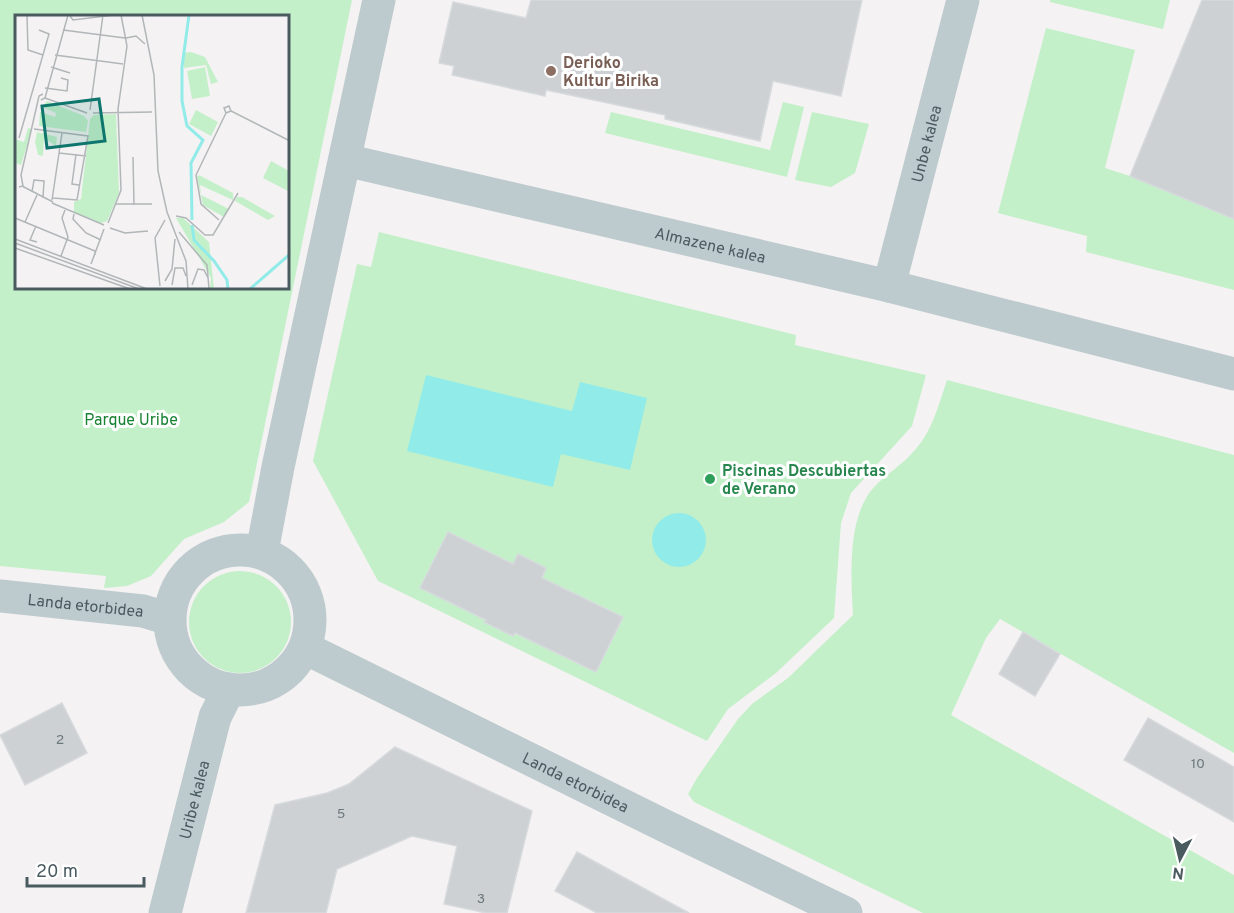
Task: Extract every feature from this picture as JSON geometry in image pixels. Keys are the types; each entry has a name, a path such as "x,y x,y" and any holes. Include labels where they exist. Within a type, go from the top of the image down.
{"street":[{"path":"262,552 278,466 379,0"},
{"name":"Unbe kalea","path":"889,286 963,0"},
{"name":"Almazene kalea","path":"345,160 889,286 1234,374"},
{"path":"239,549 262,552 279,561 294,573 305,590 310,609 311,629 305,648 293,667 274,682 252,690 229,690 210,684 193,673 180,657 172,639 169,619 173,597 183,578 198,562 218,552 239,549"},
{"name":"Landa etorbidea","path":"0,596 143,611 169,619"},
{"name":"Landa etorbidea","path":"305,648 846,913"},
{"name":"Uribe kalea","path":"165,913 215,717 229,690"}],"green space":[{"name":"Parque Uribe","path":"0,0 352,0 249,502 224,522 184,539 151,576 127,586 104,588 106,576 0,566"},
{"path":"1050,0 1170,0 1163,29 1050,2"},
{"path":"1046,28 1135,50 1105,168 1234,219 1234,290 1086,252 1087,236 998,213"},
{"path":"783,102 804,107 787,177 605,133 611,112 770,150"},
{"path":"812,112 869,124 855,173 831,187 795,180"},
{"name":"Piscinas Descubiertas de Verano","path":"379,232 796,335 795,345 926,375 912,426 851,493 841,523 834,618 776,673 728,709 707,741 378,581 313,461 357,264 371,267"},
{"path":"947,380 1234,455 1234,753 1000,619 986,638 951,715 1234,875 1234,913 923,913 694,802 688,794 738,719 753,703 788,678 853,615 853,541 860,512 875,486 908,457 926,435"},
{"path":"240,571 269,579 283,593 291,622 283,651 269,665 240,673 211,665 197,651 189,622 197,593 211,579"}],"water":[{"path":"426,375 572,411 580,382 647,398 630,470 561,454 553,487 407,451"},
{"path":"679,513 689,515 698,521 704,530 706,540 704,550 698,559 689,565 679,567 669,565 660,559 654,550 652,540 654,530 660,521 669,515"}],"building":[{"name":"Derioko Kultur Birika","path":"531,0 862,0 841,96 773,81 760,141 665,119 665,115 546,90 545,96 452,75 454,66 439,63 453,2 526,18"},
{"path":"1202,0 1234,0 1234,219 1130,176"},
{"path":"448,532 513,564 518,554 546,568 542,578 623,617 596,672 515,633 513,636 484,622 486,620 420,588"},
{"path":"1023,632 1060,654 1035,696 999,674"},
{"path":"62,703 87,753 25,785 0,735"},
{"path":"1148,718 1234,767 1234,822 1124,760"},
{"path":"395,747 532,811 507,913 486,913 444,904 457,846 412,836 337,869 326,913 246,913 275,805 327,793 349,784"},
{"path":"577,852 689,913 597,913 555,891"}],"place":[{"name":"Derioko Kultur Birika","path":"551,71"},
{"name":"Piscinas Descubiertas de Verano","path":"710,479"}]}
